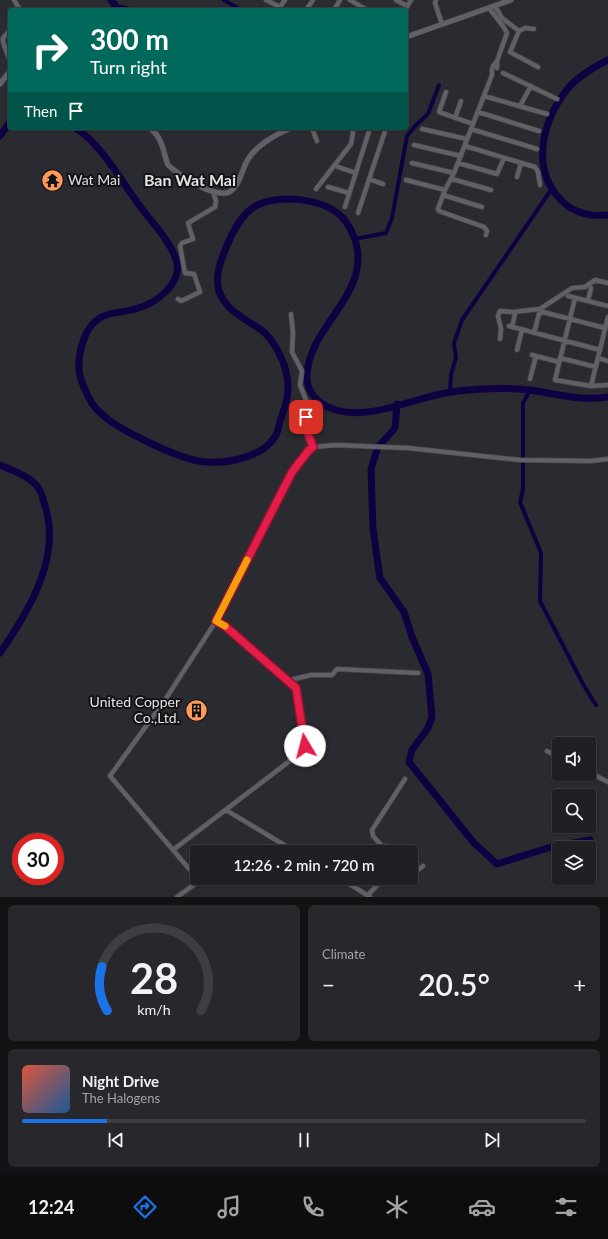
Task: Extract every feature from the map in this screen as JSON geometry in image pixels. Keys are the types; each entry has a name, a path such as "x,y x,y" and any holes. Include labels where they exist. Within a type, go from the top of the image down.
{"street":[{"path":"266,0 280,7 285,0"},
{"path":"350,0 361,8"},
{"path":"396,0 406,8 411,0"},
{"path":"436,0 435,3 442,24"},
{"path":"408,35 495,6 501,2 511,0"},
{"path":"495,6 502,18 519,31"},
{"path":"486,235 487,230 484,227 446,215 439,211 439,206 445,190 452,179 506,38 506,30 489,8"},
{"path":"534,29 525,28 519,31 510,48 510,52 538,67"},
{"path":"8,32 1,42 8,57"},
{"path":"503,73 556,99"},
{"path":"0,84 8,74"},
{"path":"520,106 531,86"},
{"path":"446,92 439,112 473,124"},
{"path":"484,96 547,114"},
{"path":"455,118 461,101"},
{"path":"478,112 539,131"},
{"path":"422,129 467,139"},
{"path":"471,129 537,149"},
{"path":"152,130 158,136 162,144 168,165 213,192 220,194 230,191 236,185 254,151 274,136 287,130"},
{"path":"313,130 317,141"},
{"path":"316,189 351,144 352,130"},
{"path":"345,207 369,130"},
{"path":"358,213 385,130"},
{"path":"414,145 461,156"},
{"path":"465,146 537,169 540,185"},
{"path":"458,163 497,174 504,158"},
{"path":"412,163 454,173"},
{"path":"517,178 522,163"},
{"path":"338,167 356,173"},
{"path":"369,179 383,184"},
{"path":"452,179 491,190"},
{"path":"406,180 445,190"},
{"path":"328,186 349,193"},
{"path":"178,298 181,301 200,292 194,274 185,273 180,246 182,243 193,239 188,223 215,207 216,201 213,192"},
{"path":"443,195 482,207"},
{"path":"500,339 501,329 498,316 500,311 505,310 513,312 540,310 575,287 584,287 595,280 608,283"},
{"path":"588,301 591,288"},
{"path":"568,296 608,306"},
{"path":"575,298 556,381 591,386 608,385"},
{"path":"534,333 540,313 606,326"},
{"path":"291,314 293,333 292,352 302,371 300,386 307,403 306,428 313,447"},
{"path":"515,314 510,326 600,350"},
{"path":"591,386 608,317"},
{"path":"517,350 522,330"},
{"path":"602,341 608,343"},
{"path":"530,379 534,355 596,367"},
{"path":"598,358 608,361"},
{"path":"177,897 195,884 197,880 193,872 110,776 165,700 216,621 292,472 309,450 313,447 374,446 520,460 591,461 608,459"},
{"path":"216,621 225,626 296,688"},
{"path":"173,850 304,750 305,746 294,679 311,675 332,675 337,669 418,673"},
{"path":"547,751 552,754"},
{"path":"596,776 608,782"},
{"path":"381,845 373,836 372,830 405,779"},
{"path":"226,810 284,845"},
{"path":"418,870 423,866"},
{"path":"351,885 369,896 378,885"}],"waterway":[{"path":"111,0 116,6 114,8"},
{"path":"224,0 238,8"},
{"path":"116,6 126,8"},
{"path":"608,60 583,74 567,89 555,107 549,120 543,148 543,162 546,176 552,188 561,200 571,208 589,215 608,215"},
{"path":"355,239 386,233 392,218 407,136 428,114 439,85"},
{"path":"0,136 8,125"},
{"path":"78,130 93,142 102,152 139,205 165,238 176,259 176,276 166,291 159,297 143,306 131,310 108,314 100,318 86,333 81,348 79,362 80,375 92,404 104,417 136,436 184,457 198,461 218,462 230,461 252,455 262,450 276,435 286,403 288,391 285,366 269,337 226,304 219,291 218,285 220,264 228,242 241,220 254,207 274,200 299,200 323,205 342,217 352,233 356,243 358,262 355,279 338,310 317,341 310,357 307,381 311,393 324,405 336,410 350,413 365,412 381,410 442,393 506,388 581,398 608,397"},
{"path":"450,392 451,374 456,358 454,343 462,320 551,190"},
{"path":"530,390 523,403 523,489 520,502 541,553 540,601 584,686 596,705"},
{"path":"397,404 395,428 378,447 371,469 373,529 380,578 404,612 412,637 428,674 432,717 428,728 412,750 409,762 474,843 497,864 551,847 590,840"},
{"path":"0,465 27,477 36,485 43,498 49,523 49,542 46,562 40,582 22,619 0,653"}],"slow traffic":[{"path":"225,626 216,621 226,604 247,560"}],"place":[{"name":"Wat Mai","path":"52,180"},
{"name":"United Copper Co.,Ltd.","path":"196,710"}],"district":[{"name":"Ban Wat Mai","path":"190,180"}],"route":[{"path":"305,746 296,688 225,626 216,621 292,472 313,447 306,428 306,417"}]}
